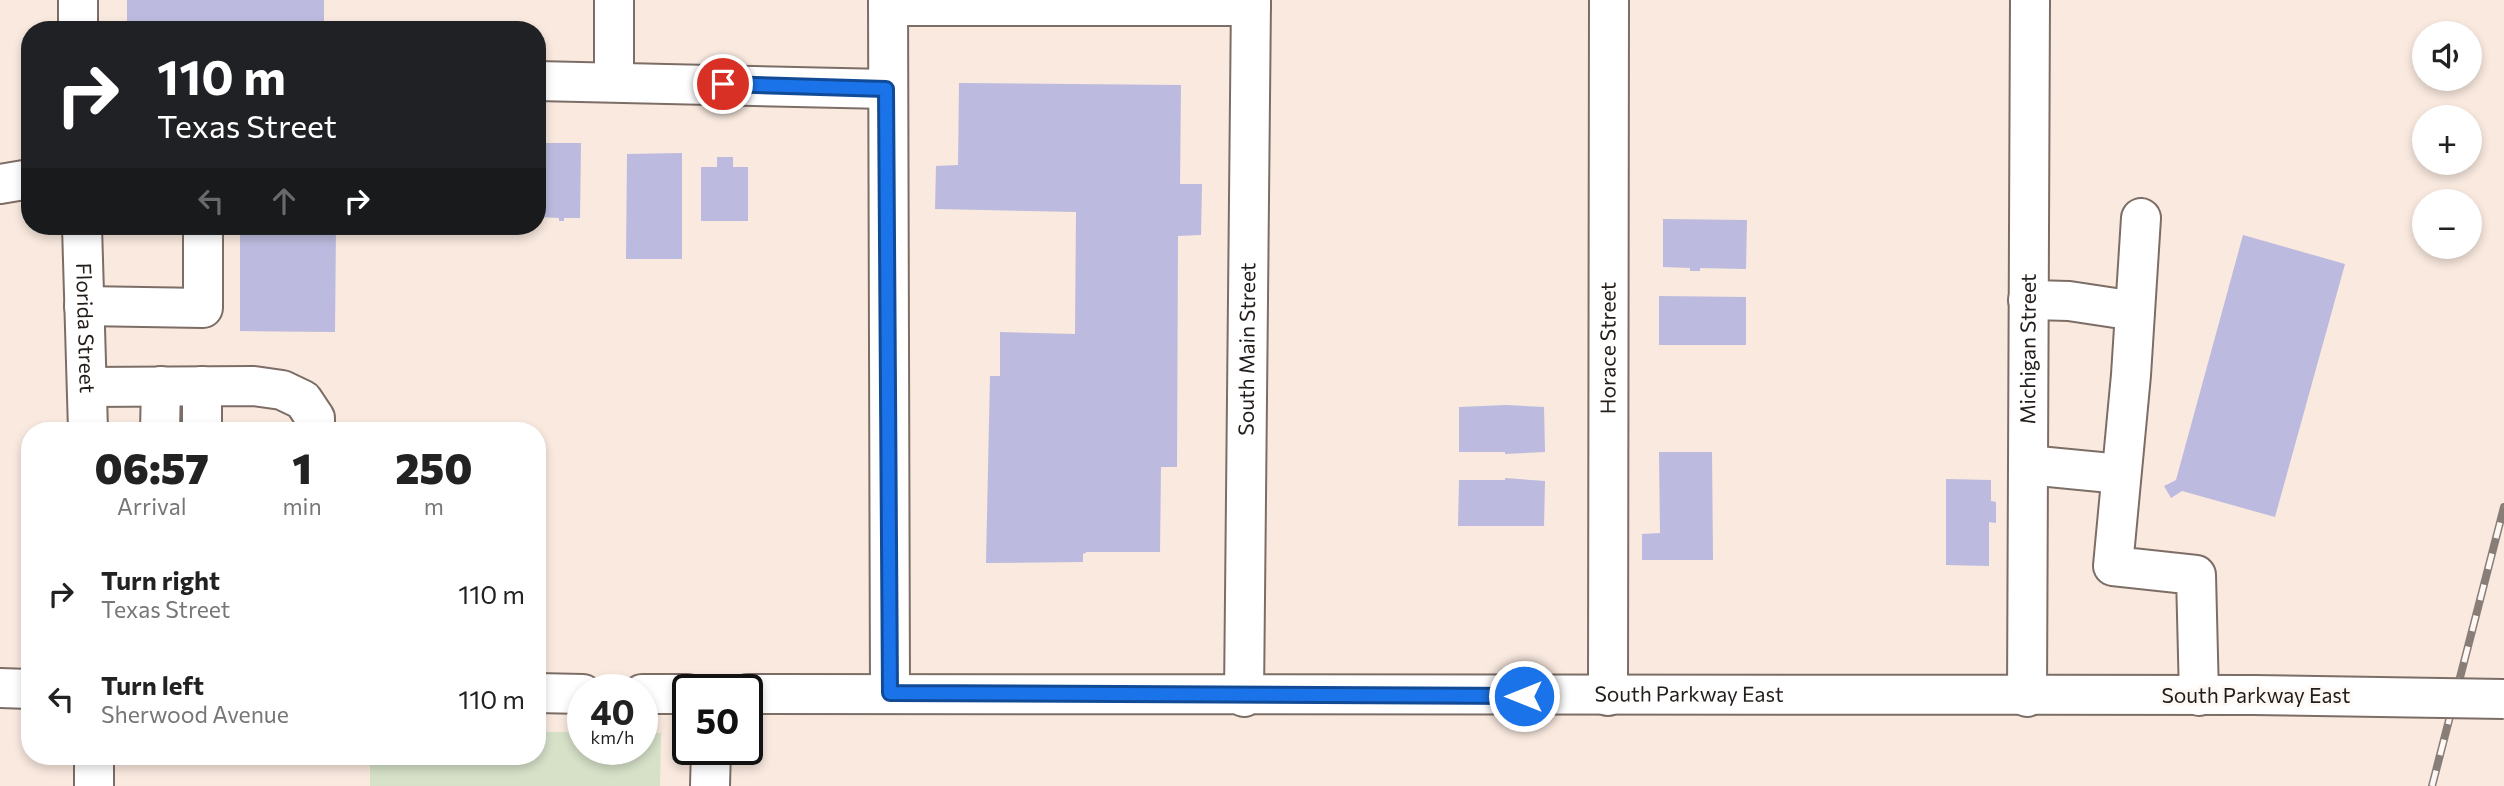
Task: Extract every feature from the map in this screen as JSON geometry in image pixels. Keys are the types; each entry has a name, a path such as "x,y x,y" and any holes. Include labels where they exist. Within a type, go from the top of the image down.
{"street":[{"path":"78,0 78,21"},
{"path":"614,0 614,82"},
{"name":"Horace Street","path":"1608,696 1609,0"},
{"name":"Michigan Street","path":"2026,697 2030,0"},
{"path":"890,693 886,89 888,3 1251,3"},
{"name":"South Main Street","path":"1244,696 1251,3"},
{"path":"546,81 886,89"},
{"path":"0,184 21,180"},
{"path":"2141,218 2113,566 2196,575 2199,696"},
{"name":"Florida Street","path":"82,235 88,422"},
{"path":"85,306 203,308 202,235"},
{"path":"2028,300 2069,301 2135,312"},
{"path":"160,422 161,386"},
{"path":"202,386 202,422"},
{"path":"87,387 254,386 282,390 303,400 315,422"},
{"path":"2028,465 2121,474"},
{"path":"0,688 21,689"},
{"path":"546,693 567,694"},
{"name":"South Parkway East","path":"763,694 2026,697 2254,695 2504,699"},
{"path":"94,765 94,786"},
{"path":"710,786 711,765"}],"green space":[{"path":"546,732 567,732 567,765 658,765 658,733 661,733 660,786 370,786 370,765 546,765"}],"building":[{"path":"127,0 324,0 324,21 127,21"},
{"path":"959,83 1181,85 1180,184 1202,184 1201,235 1178,236 1177,467 1161,467 1160,552 1087,552 1083,554 1083,562 986,563 990,376 1000,376 1000,332 1075,334 1076,212 935,209 936,166 958,165"},
{"path":"546,143 581,143 580,218 564,218 564,221 559,221 559,218 546,217"},
{"path":"682,153 682,259 626,259 627,154"},
{"path":"717,157 733,157 733,167 748,167 748,221 701,221 701,167 717,167"},
{"path":"1663,219 1747,220 1746,269 1700,268 1700,271 1690,271 1690,268 1663,267"},
{"path":"240,235 336,235 335,332 240,331"},
{"path":"2243,235 2345,264 2275,517 2182,491 2171,498 2164,486 2176,480"},
{"path":"1659,296 1746,297 1746,345 1659,345"},
{"path":"1459,407 1544,407 1545,452 1459,452"},
{"path":"1659,452 1712,452 1713,560 1642,560 1642,534 1660,533"},
{"path":"1505,478 1545,481 1544,526 1458,526 1459,480"},
{"path":"1946,479 1991,480 1991,501 1996,502 1996,523 1989,522 1989,566 1946,565"}],"railway":[{"path":"2432,786 2504,507"}],"route":[{"path":"723,84 886,89 890,693 1524,696"}]}
